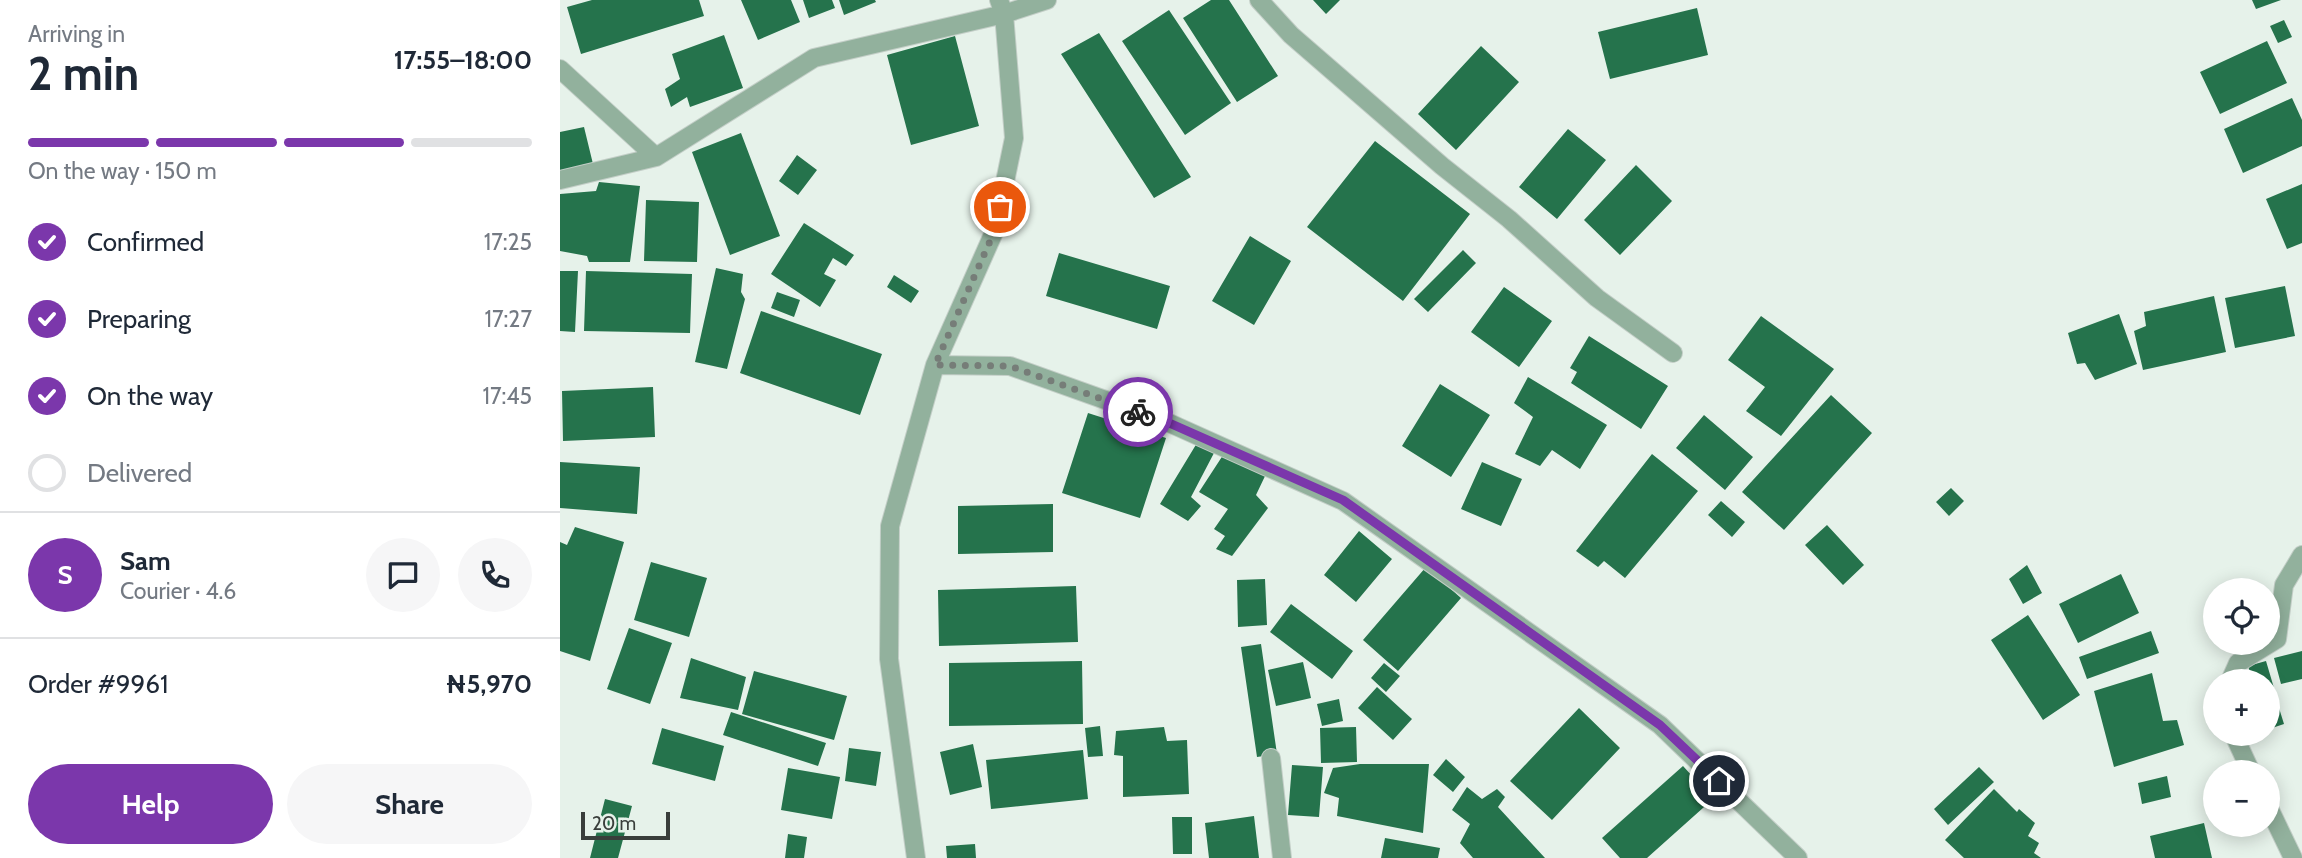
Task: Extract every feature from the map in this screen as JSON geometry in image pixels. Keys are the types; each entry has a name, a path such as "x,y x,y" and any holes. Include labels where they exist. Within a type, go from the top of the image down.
{"street":[{"path":"560,180 656,156 814,58 1002,7 1046,0"},
{"path":"1259,0 1291,35 1442,166 1509,219 1597,298 1673,353"},
{"path":"916,858 889,659 890,526 935,365 995,230 1014,138 1002,7"},
{"path":"560,69 656,156"},
{"path":"935,365 1010,366 1167,422 1343,500 1660,725 1798,858"},
{"path":"2235,669 2238,663 2277,639 2284,585 2302,555"},
{"path":"1271,758 1282,858"},
{"path":"2280,831 2293,858"}],"building":[{"path":"592,0 699,0 704,16 581,54 567,7"},
{"path":"741,0 791,0 800,22 758,40"},
{"path":"803,0 832,0 835,8 809,18"},
{"path":"839,0 875,0 876,2 844,15"},
{"path":"1211,0 1229,0 1278,76 1237,102 1183,18"},
{"path":"1313,0 1340,0 1326,14"},
{"path":"2252,0 2281,0 2256,9"},
{"path":"1697,8 1708,55 1610,79 1598,32"},
{"path":"1169,10 1231,103 1185,135 1122,41"},
{"path":"2284,20 2292,37 2278,43 2270,26"},
{"path":"1099,33 1191,177 1154,198 1061,54"},
{"path":"724,35 743,88 690,107 687,97 671,107 665,89 680,79 672,54"},
{"path":"955,36 979,126 911,145 887,55"},
{"path":"2267,41 2287,83 2220,114 2200,72"},
{"path":"1481,46 1519,82 1456,150 1418,114"},
{"path":"2292,98 2302,120 2302,146 2243,173 2224,129"},
{"path":"584,127 593,164 560,171 560,132"},
{"path":"1568,129 1606,160 1557,219 1519,187"},
{"path":"741,133 780,236 730,255 692,152"},
{"path":"1375,141 1470,214 1403,301 1307,227"},
{"path":"797,155 817,170 798,195 779,181"},
{"path":"1636,165 1672,201 1620,255 1584,220"},
{"path":"599,182 640,186 630,262 589,262 587,256 560,251 560,194 596,191"},
{"path":"2302,184 2302,243 2287,249 2266,199"},
{"path":"646,200 699,202 697,262 644,261"},
{"path":"804,223 854,255 846,266 833,258 824,274 836,280 820,307 771,274"},
{"path":"1250,236 1291,261 1254,325 1212,301"},
{"path":"1463,250 1476,263 1428,312 1414,299"},
{"path":"1059,253 1170,286 1157,329 1046,296"},
{"path":"716,268 743,274 741,292 745,299 727,369 695,362"},
{"path":"560,271 578,271 575,332 560,331"},
{"path":"586,271 692,274 690,333 584,331"},
{"path":"894,275 919,291 911,303 887,287"},
{"path":"2285,286 2295,336 2235,348 2225,298"},
{"path":"1504,287 1552,321 1519,367 1471,332"},
{"path":"777,292 800,300 794,317 771,308"},
{"path":"2214,296 2226,352 2143,370 2134,331 2146,326 2144,312"},
{"path":"761,311 882,354 860,415 740,373"},
{"path":"2119,314 2137,364 2095,380 2085,363 2077,364 2068,333"},
{"path":"1761,316 1834,369 1781,436 1746,411 1765,387 1728,360"},
{"path":"1589,336 1668,386 1641,429 1571,383 1577,372 1570,368"},
{"path":"1528,377 1607,425 1580,469 1552,450 1540,466 1515,454 1533,417 1514,403"},
{"path":"1440,384 1490,415 1451,477 1402,446"},
{"path":"653,387 655,437 563,441 562,391"},
{"path":"1831,395 1872,433 1784,530 1742,492"},
{"path":"1088,413 1166,438 1140,518 1062,493"},
{"path":"1704,415 1753,457 1725,490 1676,448"},
{"path":"1197,443 1214,453 1191,497 1201,506 1188,521 1160,504"},
{"path":"1227,449 1266,474 1256,495 1268,508 1232,556 1216,549 1225,536 1214,529 1228,509 1199,492"},
{"path":"1652,454 1698,491 1625,578 1604,561 1598,567 1576,551"},
{"path":"560,462 640,467 637,514 560,508"},
{"path":"1482,462 1522,479 1501,526 1461,509"},
{"path":"1951,488 1964,501 1949,516 1936,502"},
{"path":"1721,501 1745,522 1732,537 1708,515"},
{"path":"1053,504 1053,552 958,554 958,506"},
{"path":"1827,525 1864,565 1843,585 1805,545"},
{"path":"575,527 624,542 590,661 560,651 560,542 567,545"},
{"path":"1359,531 1392,559 1356,602 1324,575"},
{"path":"651,562 707,578 689,637 634,620"},
{"path":"2027,565 2042,593 2023,604 2009,579"},
{"path":"1426,567 1461,598 1398,671 1363,640"},
{"path":"2121,574 2139,613 2078,643 2059,604"},
{"path":"1265,579 1267,625 1238,627 1237,580"},
{"path":"1076,586 1078,642 939,646 938,590"},
{"path":"1291,604 1353,651 1332,679 1270,632"},
{"path":"2028,615 2080,695 2043,720 1991,640"},
{"path":"629,628 672,643 650,704 607,689"},
{"path":"2151,631 2159,653 2087,679 2079,657"},
{"path":"1261,644 1277,754 1257,757 1241,647"},
{"path":"2302,651 2302,679 2281,684 2280,669 2277,669 2274,658"},
{"path":"691,658 746,677 738,710 680,698"},
{"path":"1082,661 1083,724 949,726 949,663"},
{"path":"2266,661 2268,669 2249,669 2248,666"},
{"path":"1303,662 1311,698 1276,706 1268,670"},
{"path":"1384,663 1400,676 1386,692 1371,678"},
{"path":"754,671 847,696 834,740 742,714"},
{"path":"2152,673 2163,721 2177,720 2184,745 2114,767 2094,691"},
{"path":"1377,687 1412,719 1393,740 1358,708"},
{"path":"1339,699 1343,721 1322,726 1317,704"},
{"path":"1579,708 1620,748 1552,820 1510,781"},
{"path":"731,712 826,743 818,766 723,735"},
{"path":"1100,726 1103,756 1088,757 1085,728"},
{"path":"1164,727 1167,741 1187,740 1189,794 1123,797 1123,756 1114,755 1116,731"},
{"path":"1356,727 1357,762 1321,763 1320,728"},
{"path":"662,728 724,746 715,781 652,764"},
{"path":"973,744 982,787 950,795 940,752"},
{"path":"849,748 881,752 876,786 845,781"},
{"path":"1083,750 1088,799 991,809 986,760"},
{"path":"1446,759 1465,777 1453,792 1433,775"},
{"path":"1360,764 1429,764 1423,833 1337,816 1339,798 1324,793 1333,768"},
{"path":"1292,765 1323,767 1319,817 1288,815"},
{"path":"1683,766 1713,799 1647,858 1620,858 1602,838"},
{"path":"1979,767 1994,782 1948,825 1934,809"},
{"path":"788,768 840,777 832,819 781,810"},
{"path":"2167,776 2171,797 2142,804 2138,783"},
{"path":"1467,787 1482,799 1497,789 1505,797 1498,807 1545,858 1473,858 1460,843 1470,824 1452,810"},
{"path":"1994,789 2017,812 2019,809 2035,823 2028,836 2039,843 2034,853 2041,858 1964,858 1945,840"},
{"path":"605,799 632,806 618,858 590,858"},
{"path":"1254,816 1259,858 1209,858 1205,823"},
{"path":"1172,817 1192,817 1192,854 1173,854"},
{"path":"2203,823 2203,837 2207,837 2212,858 2155,858 2150,836"},
{"path":"788,834 807,837 804,858 785,858"},
{"path":"1385,838 1440,848 1438,858 1381,858"},
{"path":"975,844 976,858 947,858 946,846"}],"way so far":[{"path":"1000,207 995,230 935,365 1010,366 1138,412"}],"route":[{"path":"1138,412 1167,422 1343,500 1660,725 1719,781"}]}
